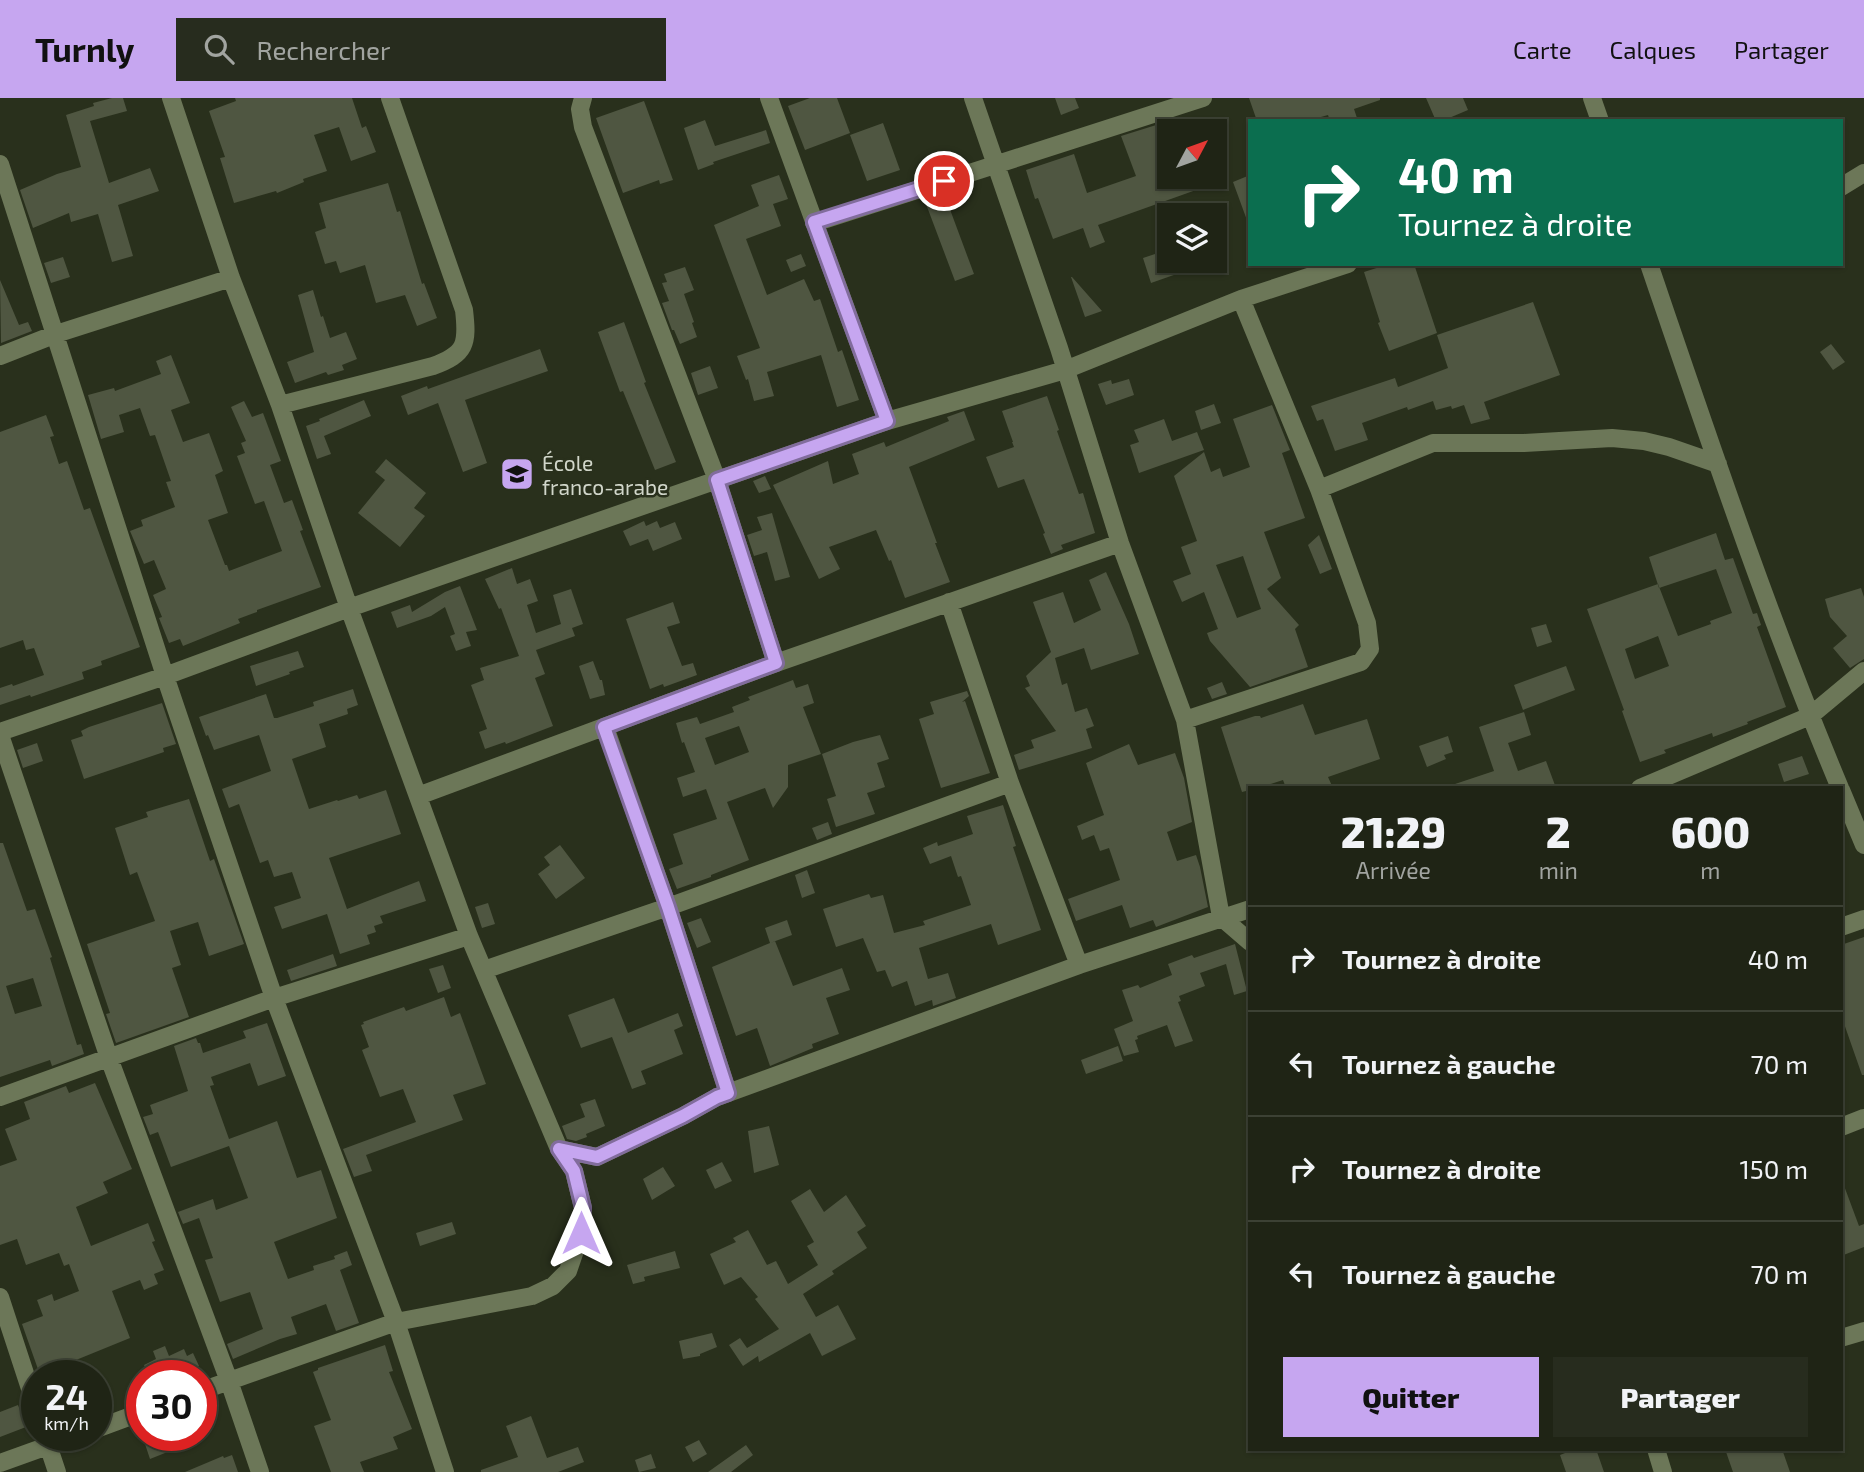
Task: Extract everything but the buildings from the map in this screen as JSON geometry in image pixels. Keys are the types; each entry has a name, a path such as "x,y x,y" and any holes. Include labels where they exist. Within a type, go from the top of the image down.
{"street":[{"path":"171,98 231,278 280,405 349,608 469,936 559,1149 574,1171 583,1208 581,1233 568,1271 553,1286 532,1296 396,1322 217,1385"},
{"path":"280,405 433,366 451,359 463,347 466,328 464,310 390,98"},
{"path":"583,98 580,109 583,127 717,480 776,663"},
{"path":"769,98 887,421"},
{"path":"973,98 1120,542 1185,720 1222,917 1248,941"},
{"path":"814,222 996,165 1176,103 1203,98"},
{"path":"1592,98 1599,119"},
{"path":"0,164 164,676 275,998 396,1322 445,1472"},
{"path":"1843,186 1864,173"},
{"path":"260,1472 109,1058 0,734 349,608 887,421 1065,370 1241,299 1342,266"},
{"path":"1650,266 1718,464 1810,716 1839,786"},
{"path":"0,356 56,334 231,278"},
{"path":"1185,720 1361,662 1370,649 1367,623 1319,489 1241,299"},
{"path":"1319,489 1433,443 1524,443 1612,438 1657,444 1718,464"},
{"path":"418,796 776,663 1120,542"},
{"path":"949,602 1010,783 1079,965"},
{"path":"1645,786 1810,716 1864,671"},
{"path":"604,727 668,907 728,1093"},
{"path":"484,970 668,907 1010,783"},
{"path":"1843,796 1864,845"},
{"path":"559,1149 597,1157 717,1097 1079,965 1248,910"},
{"path":"1843,926 1864,919"},
{"path":"0,1097 275,998 469,936"},
{"path":"1843,1126 1864,1118"},
{"path":"0,1297 21,1361"},
{"path":"1843,1337 1864,1331"},
{"path":"0,1463 24,1451"},
{"path":"50,1451 57,1472"},
{"path":"1657,1451 1663,1472"}],"place":[{"name":"École franco-arabe","path":"517,474"}],"route":[{"path":"581,1233 583,1208 574,1171 559,1149 597,1157 728,1093 668,907 604,727 776,663 717,480 887,421 814,222 944,181"}]}
